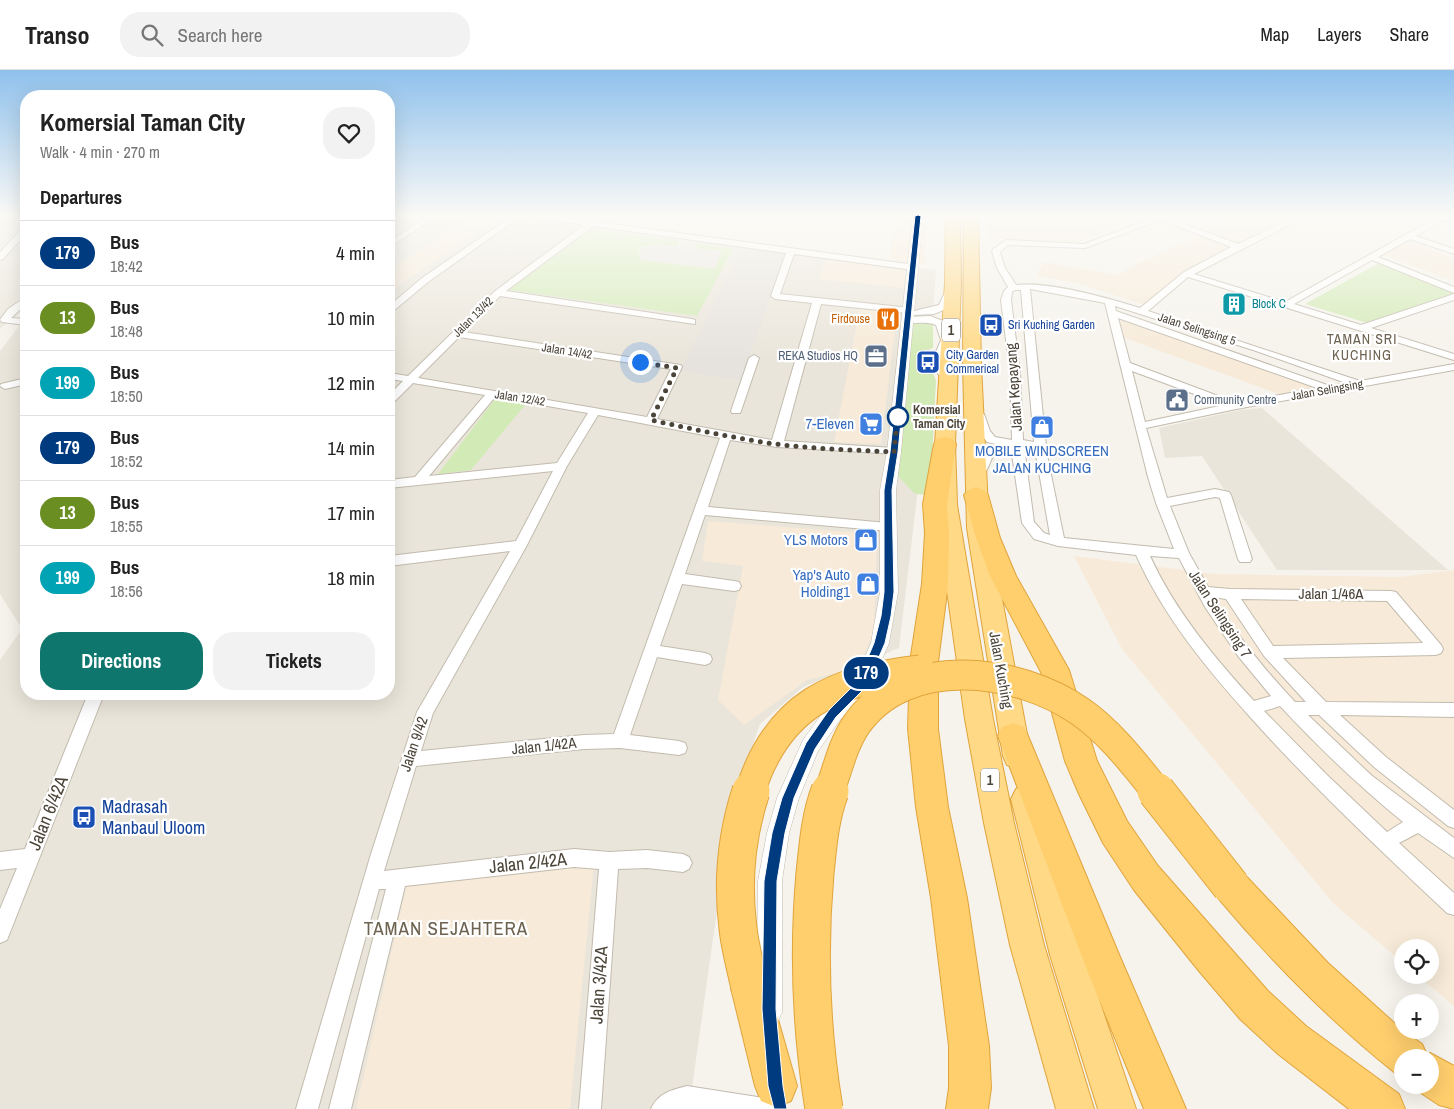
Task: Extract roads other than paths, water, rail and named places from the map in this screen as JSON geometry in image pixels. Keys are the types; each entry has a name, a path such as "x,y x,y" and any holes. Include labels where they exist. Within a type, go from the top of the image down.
{"highway":[{"name":"Jalan Kuching","path":"953,264 945,444 948,514 978,719 998,823 1027,945 1075,1109"},
{"name":"Jalan Kuching","path":"971,264 972,383 976,490 983,567 1013,736 1037,845 1067,955 1117,1109"},
{"path":"945,444 935,504 937,532 935,584 924,662 923,728 932,807 949,898 969,1046 970,1088 967,1109"},
{"path":"976,490 988,538 1003,576 1026,622 1055,670 1062,687 1076,745 1096,794 1115,832 1135,863 1212,958 1254,1005 1292,1040 1384,1109"},
{"path":"773,1101 737,921 738,867 742,822 760,761 777,733 802,708 832,692 860,680 936,668 962,668 990,672 1026,684 1063,700 1104,730 1274,937 1334,994 1396,1049"},
{"path":"824,1109 816,1066 811,999 812,899 823,812 847,739 868,710 886,696 903,686 927,678 952,675 978,676 1026,684"},
{"path":"1013,736 1106,970 1165,1109"},
{"path":"1439,1080 1454,1090"}],"street":[{"path":"395,305 448,264"},
{"name":"Jalan 13/42","path":"395,394 498,293 537,264"},
{"path":"786,264 775,296 911,312 934,311 943,307 953,283"},
{"path":"662,1109 670,1102 687,1098 773,1101 769,1009 770,881 778,833 788,798 810,746 832,714 862,684 880,643 886,616 889,592 888,490 911,312 913,267 894,264"},
{"path":"1000,264 1013,288 1028,286 1040,446 1058,542"},
{"path":"1142,311 1187,274 1205,264"},
{"path":"1286,305 1357,264"},
{"path":"1396,264 1454,290"},
{"path":"1401,264 1454,283"},
{"path":"1187,274 1454,357"},
{"name":"Jalan Selingsing 5","path":"1028,286 1109,301 1359,384"},
{"name":"Jalan Kepayang","path":"1013,288 1008,291 1006,300 1014,368 1018,448 1028,523 1039,536 1058,542 1183,554"},
{"path":"498,293 692,322"},
{"path":"1362,328 1454,297"},
{"path":"777,444 817,300"},
{"name":"Jalan Selingsing 7","path":"1109,301 1162,503 1183,554 1202,591 1236,641 1287,703 1359,775 1417,824 1454,849"},
{"path":"20,304 11,311 5,320 20,321"},
{"path":"911,312 940,323 946,340 937,362 941,371 948,379"},
{"path":"1112,313 1330,389"},
{"name":"Jalan 14/42","path":"456,334 677,368 651,420"},
{"path":"736,411 754,358"},
{"path":"1126,365 1236,406"},
{"name":"Jalan Selingsing","path":"1141,426 1236,406 1454,368"},
{"name":"Jalan 12/42","path":"395,377 651,420 726,436 777,444 894,452"},
{"path":"5,386 20,382"},
{"path":"972,383 985,436 992,441 1018,448"},
{"path":"419,480 492,394"},
{"name":"Jalan 9/42","path":"307,1109 408,759 425,712 520,545 561,466 595,411"},
{"path":"620,741 726,436"},
{"path":"976,490 986,455 994,450 1040,446"},
{"path":"395,483 561,466"},
{"path":"1162,503 1214,493 1223,494 1245,559"},
{"path":"700,510 888,527"},
{"path":"395,560 520,545"},
{"path":"1141,551 1168,601 1224,678 1277,737 1454,906"},
{"path":"677,578 734,586"},
{"name":"Jalan 1/46A","path":"1202,591 1230,594 1383,594 1391,596 1436,649 1269,652"},
{"path":"1230,594 1269,652 1300,686 1387,769 1454,820"},
{"path":"652,650 705,659"},
{"name":"Jalan 6/42A","path":"0,933 94,700"},
{"path":"1251,708 1287,703 1326,709 1454,710"},
{"name":"Jalan 1/42A","path":"408,759 584,742 620,741 679,748"},
{"path":"1385,842 1417,824"},
{"path":"0,860 31,857"},
{"name":"Jalan 2/42A","path":"373,881 574,858 609,861 647,859 683,863"},
{"name":"Jalan 3/42A","path":"590,1109 609,861"},
{"path":"340,1109 398,879"}],"place":[{"name":"Block C","path":"1234,304"},
{"name":"Firdouse","path":"888,319"},
{"name":"Sri Kuching Garden","path":"991,325"},
{"name":"REKA Studios HQ","path":"876,356"},
{"name":"City Garden Commerical","path":"928,362"},
{"name":"Community Centre","path":"1177,400"},
{"name":"Komersial Taman City","path":"898,417"},
{"name":"7-Eleven","path":"871,424"},
{"name":"MOBILE WINDSCREEN JALAN KUCHING","path":"1042,427"},
{"name":"YLS Motors","path":"866,540"},
{"name":"Yap's Auto Holding1","path":"868,584"},
{"name":"Madrasah Manbaul Uloom","path":"84,817"}],"district":[{"name":"TAMAN SRI KUCHING","path":"1362,348"},
{"name":"TAMAN SEJAHTERA","path":"446,928"}]}
